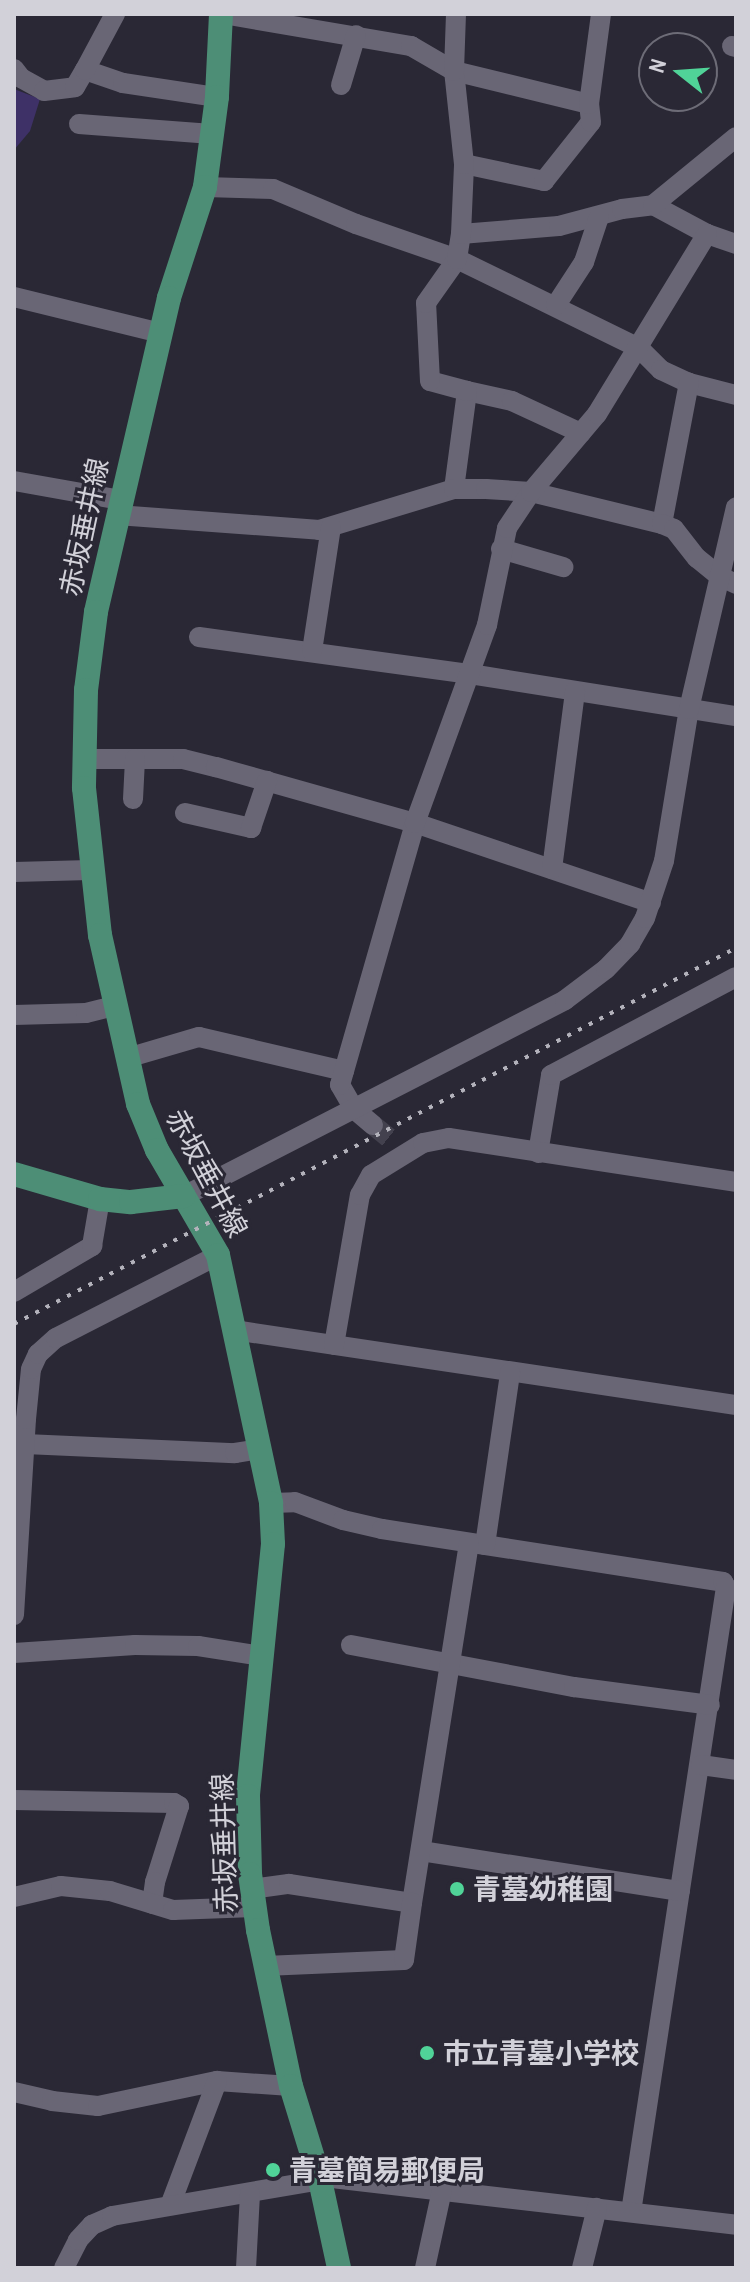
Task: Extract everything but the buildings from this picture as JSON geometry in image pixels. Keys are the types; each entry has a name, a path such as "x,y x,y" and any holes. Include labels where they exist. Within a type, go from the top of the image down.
{"main road":[{"name":"赤坂垂井線","path":"222,14 217,97 205,187 161,333 96,612 86,690 84,759 90,870 127,1058 144,1122 218,1255 271,1503 273,1544 248,1796 253,1898 291,2086 320,2180 339,2268"},
{"path":"14,1174 100,1199 131,1202 184,1196"}],"street":[{"path":"14,69 21,78 44,91 75,87 115,14"},
{"path":"222,14 295,19 411,46 454,71 589,104"},
{"path":"456,14 454,71 464,164 461,234 457,259 426,303 430,381 512,401 581,433"},
{"path":"464,164 544,181 591,122 589,104 601,14"},
{"path":"341,85 356,35"},
{"path":"85,70 123,83 217,97"},
{"path":"79,124 212,134"},
{"path":"461,234 559,226 622,209 653,205 736,137"},
{"path":"205,187 273,189 356,224 457,259 639,348 661,370 689,383 736,395"},
{"path":"653,205 707,234 736,244"},
{"path":"556,305 584,262 599,217"},
{"path":"373,1125 354,1109 340,1085 415,823 487,625 507,528 531,492 581,433 639,348 707,234"},
{"path":"14,297 161,333"},
{"path":"662,524 689,383"},
{"path":"454,489 467,391"},
{"path":"14,481 119,508 284,529 331,527 454,489 531,492 674,529 697,558 728,580"},
{"path":"184,1196 565,1000 606,969 630,944 651,903 664,861 689,709 728,580 736,507"},
{"path":"312,651 331,527"},
{"path":"501,549 563,567"},
{"path":"199,637 470,674 736,716"},
{"path":"552,869 575,691"},
{"path":"84,759 183,759 415,823 651,903"},
{"path":"133,799 135,759"},
{"path":"185,813 251,828 267,781"},
{"path":"14,872 90,870"},
{"path":"538,1153 551,1075 736,977"},
{"path":"14,1015 86,1013 115,1006"},
{"path":"127,1058 199,1037 344,1071"},
{"path":"334,1345 360,1195 371,1175 400,1147 449,1138 736,1182"},
{"path":"14,1292 92,1246 100,1199"},
{"path":"14,1615 18,1495 31,1369 38,1354 56,1338 218,1255"},
{"path":"234,1330 736,1405"},
{"path":"265,1966 404,1960 450,1665 510,1373"},
{"path":"25,1444 235,1453 260,1449"},
{"path":"271,1503 295,1502 343,1520 723,1582 726,1587 631,2212"},
{"path":"14,1653 135,1645 198,1646 261,1656"},
{"path":"351,1645 450,1665 710,1705"},
{"path":"701,1765 736,1770"},
{"path":"14,1800 174,1803 179,1806 155,1882 152,1904"},
{"path":"421,1851 680,1891"},
{"path":"14,1897 61,1886 110,1891 173,1910 253,1898 289,1884 412,1903"},
{"path":"14,2092 52,2101 98,2106 217,2081 291,2086"},
{"path":"171,2203 217,2081"},
{"path":"64,2268 78,2240 92,2225 112,2216 171,2203 250,2194 320,2180 354,2179 736,2225"},
{"path":"425,2268 442,2190"},
{"path":"246,2268 250,2194"},
{"path":"582,2268 597,2208"}],"shaded area":[{"path":"14,89 40,99 30,131 14,150"}],"tunnel":[{"path":"373,1125 393,1141"}],"railway":[{"path":"14,1324 736,948"}],"place":[{"name":"青墓幼稚園","path":"457,1889"},
{"name":"市立青墓小学校","path":"427,2053"},
{"name":"青墓簡易郵便局","path":"273,2170"}]}
